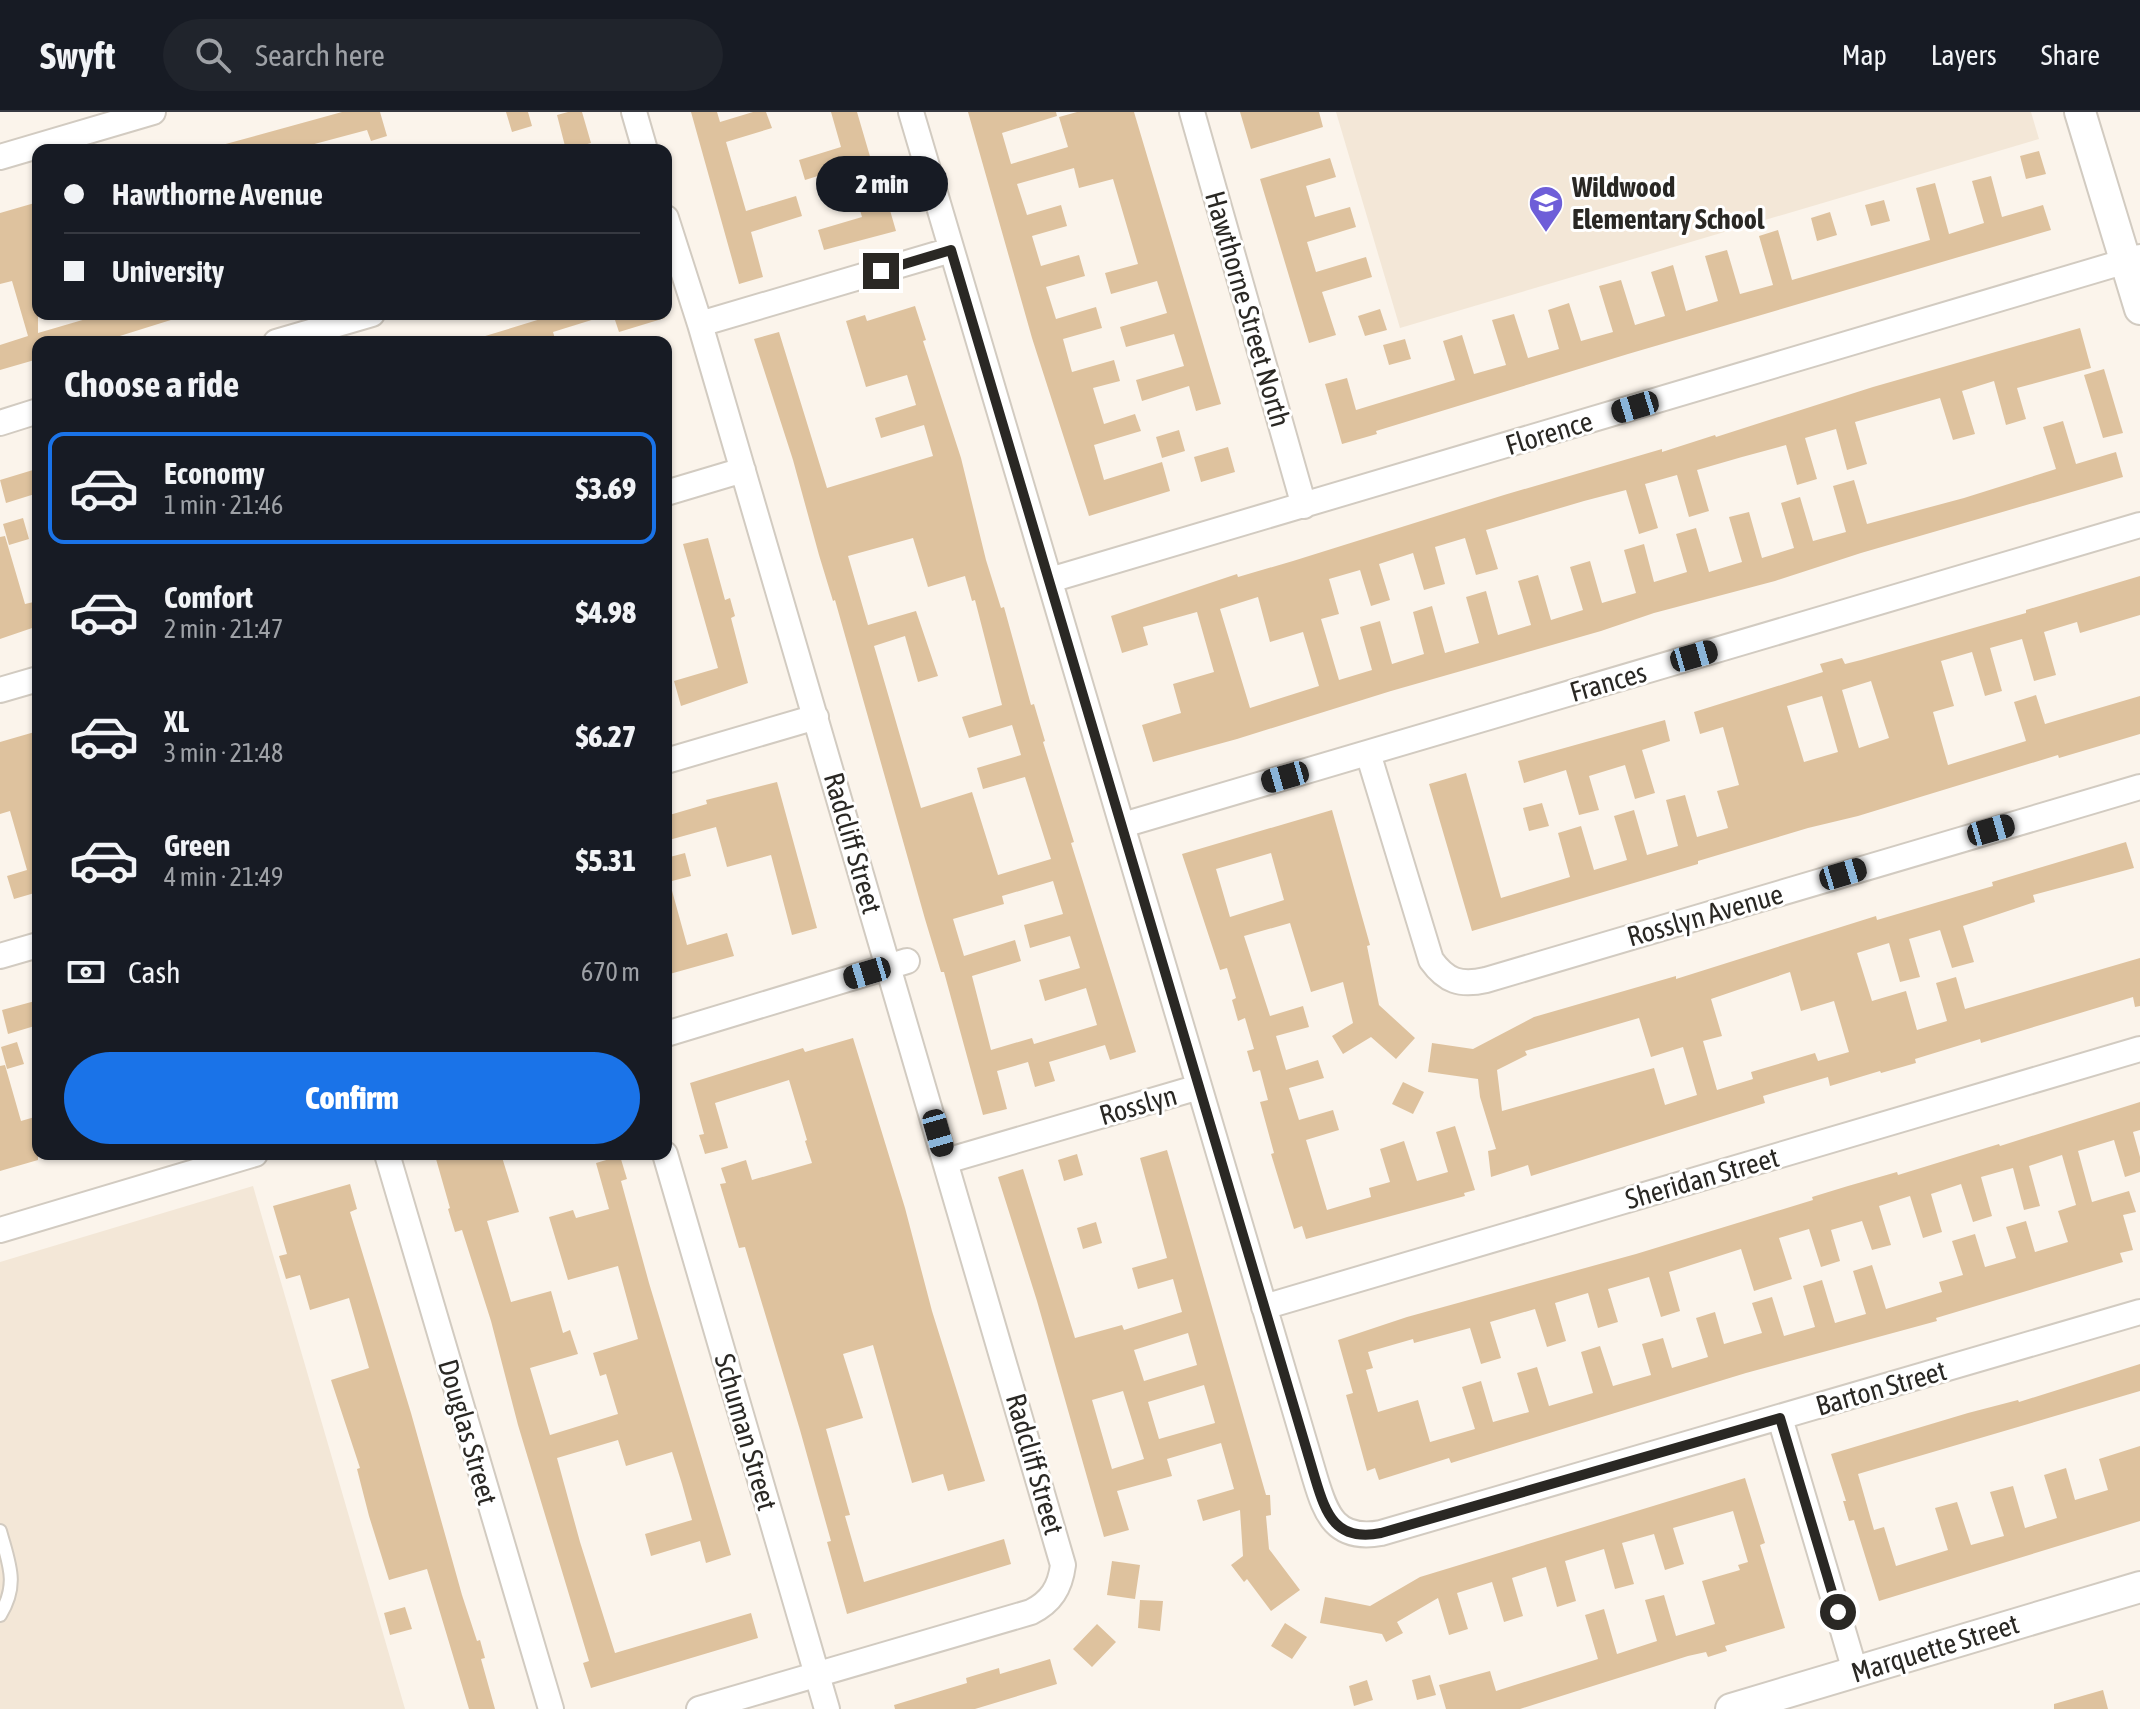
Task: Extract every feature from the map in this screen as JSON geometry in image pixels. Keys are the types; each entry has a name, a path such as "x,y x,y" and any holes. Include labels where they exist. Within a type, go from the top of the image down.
{"street":[{"path":"44,144 153,112"},
{"path":"634,112 643,144"},
{"path":"911,112 1264,1307"},
{"name":"Hawthorne Street North","path":"1192,112 1304,506"},
{"path":"2080,112 2133,259 2140,309"},
{"path":"0,157 32,148"},
{"name":"Radcliff Street","path":"672,239 816,717 898,964 946,1161 1061,1553 1061,1577 1051,1599 1031,1612 817,1675"},
{"path":"700,324 951,250"},
{"name":"Florence","path":"1050,580 2133,259"},
{"path":"297,336 351,320"},
{"path":"0,423 32,413"},
{"path":"672,491 743,470"},
{"name":"Frances","path":"1123,825 2140,525"},
{"path":"0,690 32,681"},
{"path":"672,759 816,717"},
{"name":"Rosslyn Avenue","path":"1368,753 1431,960 1453,981 1471,983 2140,787"},
{"path":"0,956 32,947"},
{"path":"672,1032 898,964"},
{"name":"Sheridan Street","path":"1264,1307 2140,1049"},
{"name":"Rosslyn","path":"946,1161 1199,1087"},
{"path":"0,1230 235,1160"},
{"name":"Douglas Street","path":"389,1160 551,1709"},
{"name":"Schuman Street","path":"667,1160 827,1709"},
{"name":"Barton Street","path":"1264,1307 1324,1508 1332,1521 1345,1531 1370,1535 2140,1312"},
{"path":"1780,1418 1855,1671"},
{"name":"Marquette Street","path":"1731,1709 1777,1702 1855,1671 2140,1587"},
{"path":"699,1709 817,1675"}],"lane":[{"path":"0,1531 12,1575 9,1600 0,1615"}],"shaded area":[{"name":"Wildwood Elementary School","path":"1336,112 2031,112 2039,139 1400,328"},
{"path":"253,1186 405,1709 0,1709 0,1262"}],"building":[{"path":"342,112 380,112 387,136 371,141 367,130 314,144 226,144"},
{"path":"506,112 528,112 532,126 512,132"},
{"path":"582,112 591,143 564,144 557,115"},
{"path":"691,112 717,112 720,122 753,112 766,112 772,128 726,142 746,211 796,196 802,216 751,232 763,277 739,284"},
{"path":"831,112 857,112 881,194 885,193 896,231 824,250 818,230 862,217 847,167 805,180 799,160 841,147"},
{"path":"968,112 1056,112 1057,116 1002,133 1011,164 1068,147 1059,117 1077,112 1134,112 1221,404 1196,411 1189,386 1142,401 1136,380 1184,366 1174,334 1126,347 1120,327 1167,313 1157,281 1111,294 1105,273 1138,264 1113,179 1079,188 1074,168 1017,184 1027,215 1061,205 1067,226 1032,236 1041,266 1079,255 1085,276 1046,287 1056,319 1096,307 1102,328 1063,339 1072,372 1114,360 1120,381 1093,388 1104,424 1135,414 1141,431 1094,445 1104,480 1162,462 1170,491 1089,516 1032,338"},
{"path":"1240,112 1319,112 1323,127 1251,149"},
{"path":"2039,151 2046,174 2026,179 2020,156"},
{"path":"1330,158 1336,177 1306,186 1315,217 1350,207 1356,227 1307,242 1316,272 1366,257 1372,277 1322,292 1336,335 1309,343 1260,179"},
{"path":"1991,176 2002,217 2043,205 2051,230 1628,354 1342,444 1325,384 1347,378 1356,410 1455,380 1443,341 1462,335 1474,374 1506,365 1492,320 1514,314 1528,358 1559,349 1548,310 1569,303 1581,341 1613,332 1599,286 1621,280 1635,325 1665,316 1651,272 1673,265 1686,311 1718,301 1705,256 1727,250 1740,294 1773,285 1759,236 1778,230 1792,280 1930,240 1916,188 1935,183 1949,234 1984,223 1972,181"},
{"path":"1884,200 1890,221 1871,226 1865,205"},
{"path":"32,204 32,320 38,320 38,333 82,320 171,320 120,336 32,336 32,361 0,370 0,345 28,336 12,281 0,284 0,213"},
{"path":"1830,212 1837,235 1817,241 1811,218"},
{"path":"915,306 926,340 923,341 961,458 986,560 1001,608 1004,607 1031,705 1034,704 1074,842 1071,843 1136,1052 1110,1060 1105,1045 1049,1062 1055,1081 1035,1087 1028,1062 997,1071 1007,1109 983,1115 835,600 754,339 779,332 827,488 933,456 924,425 881,438 875,418 916,405 907,375 866,387 846,321 865,315 867,321","holes":["913,538 928,587 965,576 972,601 975,600 1002,705 962,717 969,738 1012,725 1021,755 977,768 983,789 1025,777 1051,859 998,875 972,792 921,808 874,646 905,636 918,682 938,676 916,611 868,625 848,556","1053,881 1063,914 1024,925 1030,948 1070,936 1080,968 1039,980 1045,1001 1086,988 1097,1025 1034,1044 1032,1038 991,1050 972,976 1021,961 1015,940 964,956 953,919 1004,904 1002,896"]},
{"path":"1380,309 1387,330 1365,336 1358,316"},
{"path":"537,320 592,320 553,332 554,336 485,336"},
{"path":"615,320 658,320 619,332"},
{"path":"2080,328 2091,368 2017,388 2026,419 2006,425 1994,381 1962,391 1975,434 1953,440 1940,398 1855,422 1867,464 1847,470 1836,429 1805,438 1817,479 1797,485 1786,445 1697,470 1709,511 1689,517 1677,475 1645,484 1658,528 1639,534 1626,490 1486,530 1498,569 1476,575 1465,538 1435,547 1445,584 1424,590 1413,553 1379,564 1390,600 1371,606 1360,570 1329,579 1339,614 1321,619 1339,680 1372,670 1360,627 1380,621 1392,664 1424,654 1413,612 1432,606 1445,653 1479,643 1466,597 1486,591 1498,635 1531,625 1518,581 1538,575 1551,620 1583,610 1570,567 1590,561 1602,603 1636,593 1624,550 1644,544 1654,582 1687,572 1676,534 1696,528 1709,572 1742,562 1729,517 1749,512 1762,558 1794,548 1781,503 1800,497 1813,541 1846,532 1833,486 1854,480 1867,524 2056,469 2043,427 2063,421 2076,464 2116,452 2123,477 1153,762 1142,725 1181,713 1173,684 1214,672 1197,612 1143,627 1148,645 1122,653 1111,616 1237,574 1238,577 1293,561 1662,449 1662,452 1716,437 1873,387","holes":["1258,597 1270,642 1303,632 1319,686 1250,708 1220,609"]},
{"path":"1405,339 1411,359 1389,365 1383,345"},
{"path":"2104,369 2123,433 2103,438 2084,375"},
{"path":"1179,430 1185,451 1162,458 1156,437"},
{"path":"1228,447 1235,472 1201,482 1194,457"},
{"path":"32,470 32,495 6,503 0,480"},
{"path":"23,518 29,539 9,545 3,524"},
{"path":"5,536 25,604 32,602 32,628 0,639 0,537"},
{"path":"708,538 725,600 730,598 735,616 731,618 748,683 681,706 674,681 718,668 683,544"},
{"path":"2140,576 2140,615 2080,633 2077,622 2044,632 2056,675 2034,681 2022,639 1990,648 2002,691 1985,696 1972,652 1941,661 1954,706 1933,712 1948,765 2026,741 2014,702 2036,695 2045,724 2140,696 2140,734 1808,828 1472,931 1429,784 1466,773 1501,898 1570,877 1558,833 1581,826 1594,870 1627,860 1614,816 1634,810 1647,855 1678,846 1666,800 1685,795 1697,837 1728,828 1717,791 1739,785 1723,727 1700,734 1694,712 1823,672 1820,664 1842,658 1845,664 1861,660 2026,613 2026,610","holes":["1871,681 1889,738 1859,748 1842,690","1822,696 1838,752 1804,762 1787,706"]},
{"path":"1665,720 1670,741 1642,750 1655,793 1635,799 1625,765 1589,776 1599,810 1579,815 1566,770 1524,783 1518,761"},
{"path":"32,733 32,894 14,899 7,876 27,870 10,811 0,814 0,742"},
{"path":"777,782 817,928 792,935 771,855 727,867 716,827 672,839 672,814 707,804 706,800"},
{"path":"1542,803 1549,826 1529,831 1523,808"},
{"path":"1332,810 1370,945 1367,946 1379,1005 1415,1038 1396,1059 1371,1037 1343,1054 1332,1036 1353,1023 1343,982 1311,992 1290,923 1244,936 1270,1016 1303,1006 1309,1027 1276,1036 1286,1070 1318,1060 1324,1078 1289,1088 1299,1120 1333,1110 1339,1130 1306,1140 1327,1210 1371,1197 1369,1188 1390,1182 1380,1149 1404,1141 1417,1181 1448,1172 1436,1132 1455,1126 1475,1190 1464,1193 1465,1196 1306,1239 1302,1226 1294,1229 1271,1154 1274,1153 1260,1102 1268,1100 1260,1070 1253,1072 1247,1051 1254,1049 1245,1018 1238,1021 1232,1000 1236,998 1227,968 1220,970 1182,854","holes":["1271,853 1284,900 1230,917 1216,869"]},
{"path":"2126,842 2134,868 2033,895 2035,902 1963,926 1974,962 1952,968 1940,930 1909,939 1920,977 1900,982 1889,943 1857,953 1872,1001 1906,991 1917,1030 1947,1021 1936,983 1956,977 1965,1009 2140,958 2140,1006 2135,1007 2133,997 1981,1043 1980,1039 1881,1073 1830,1086 1828,1077 1763,1096 1765,1103 1531,1176 1528,1165 1491,1177 1488,1151 1496,1149 1480,1097 1478,1079 1428,1072 1432,1043 1473,1049 1534,1017 1676,976 1676,979 1876,916 1877,920 1993,886 1992,882","holes":["1790,972 1801,1011 1834,1001 1849,1052 1818,1061 1815,1053 1751,1072 1753,1079 1717,1090 1703,1041 1722,1036 1711,999","1639,1018 1651,1057 1683,1047 1697,1095 1665,1105 1654,1068 1502,1111 1497,1070 1527,1055 1525,1051"]},
{"path":"685,853 691,876 672,881 672,856"},
{"path":"672,891 687,945 727,933 734,956 672,973"},
{"path":"32,1002 32,1027 8,1034 2,1010"},
{"path":"853,1038 985,1481 948,1491 943,1474 912,1483 873,1345 843,1354 863,1418 826,1429 850,1515 845,1516 864,1582 1004,1539 1011,1564 847,1614 827,1542 831,1541 800,1430 745,1247 739,1248 720,1184 726,1183 721,1168 746,1160 752,1180 812,1163 807,1140 789,1080 715,1103 728,1148 705,1154 699,1135 704,1134 690,1083 803,1048 805,1052"},
{"path":"17,1042 24,1064 7,1069 1,1047"},
{"path":"5,1065 21,1121 32,1118 32,1160 38,1160 0,1171 0,1066"},
{"path":"1403,1082 1424,1092 1413,1114 1392,1104"},
{"path":"2140,1102 2140,1130 2133,1132 2140,1157 2140,1172 2125,1177 2114,1140 2078,1151 2092,1202 2129,1191 2136,1212 2123,1215 2133,1250 2120,1253 2123,1262 1936,1318 1937,1321 1746,1373 1451,1463 1449,1458 1379,1480 1375,1468 1367,1471 1346,1395 1353,1393 1338,1340 1407,1317 1636,1254 1813,1200 1812,1197 1848,1186 2000,1146","holes":["2062,1155 2076,1205 2058,1211 2068,1242 2035,1252 2026,1221 2006,1227 2016,1258 1985,1267 1975,1234 1952,1241 1963,1275 1939,1282 1942,1292 1886,1309 1872,1265 1853,1271 1866,1314 1835,1323 1822,1280 1803,1286 1815,1327 1784,1336 1772,1297 1752,1303 1762,1333 1724,1344 1715,1312 1696,1318 1708,1357 1672,1368 1663,1338 1642,1344 1651,1375 1613,1386 1600,1346 1581,1352 1593,1393 1549,1406 1537,1367 1517,1373 1529,1412 1493,1422 1481,1381 1462,1387 1475,1429 1430,1442 1418,1400 1378,1412 1366,1370 1373,1368 1368,1352 1470,1328 1481,1364 1501,1358 1490,1322 1535,1309 1547,1347 1566,1341 1555,1303 1588,1293 1598,1328 1618,1322 1608,1289 1649,1277 1661,1317 1680,1311 1669,1272 1741,1249 1754,1291 1792,1279 1779,1238 1809,1229 1821,1267 1840,1261 1831,1230 1862,1221 1872,1250 1891,1245 1879,1206 1910,1196 1923,1238 1942,1232 1931,1194 1961,1184 1973,1222 1992,1216 1981,1177 2013,1168 2024,1210 2040,1206 2029,1166"]},
{"path":"1167,1150 1266,1495 1270,1495 1271,1515 1266,1516 1269,1549 1300,1590 1271,1611 1247,1579 1244,1582 1231,1565 1243,1556 1240,1510 1203,1521 1197,1500 1234,1489 1221,1443 1167,1459 1172,1476 1117,1491 1129,1530 1104,1537 998,1177 1023,1169 1075,1338 1122,1325 1124,1330 1182,1312 1173,1279 1138,1289 1132,1268 1167,1258 1140,1158","holes":["1188,1333 1197,1365 1144,1381 1134,1350","1204,1385 1215,1423 1159,1439 1148,1402","1123,1391 1144,1459 1112,1469 1092,1400"]},
{"path":"1077,1154 1083,1175 1064,1181 1058,1160"},
{"path":"436,1160 503,1160 519,1212 487,1221 511,1302 551,1291 563,1333 570,1330 578,1354 530,1368 550,1435 618,1414 606,1374 600,1376 593,1353 638,1339 618,1266 568,1280 549,1217 573,1210 576,1218 609,1209 596,1163 621,1160 627,1179 621,1181 649,1283 731,1555 706,1563 700,1541 651,1556 645,1534 692,1520 682,1484 672,1452 626,1466 618,1440 557,1458 580,1542 615,1653 751,1613 758,1638 591,1688 583,1663 589,1661 518,1425 491,1321 462,1230 455,1232"},
{"path":"350,1184 357,1209 350,1212 462,1595 477,1641 480,1640 485,1658 481,1659 495,1709 469,1709 427,1569 389,1580 369,1516 357,1469 360,1468 331,1380 369,1368 349,1298 310,1310 300,1275 286,1279 279,1256 287,1254 273,1206"},
{"path":"1096,1222 1102,1243 1083,1249 1077,1228"},
{"path":"2140,1364 2140,1391 1858,1474 1874,1530 1884,1527 1896,1566 1948,1550 1935,1508 1957,1502 1971,1545 2004,1536 1990,1492 2013,1486 2025,1528 2057,1518 2044,1475 2066,1468 2075,1500 2108,1490 2099,1459 2140,1446 2140,1521 1879,1601 1854,1520 1849,1521 1831,1454 1968,1413 2019,1402"},
{"path":"1745,1478 1765,1543 1760,1545 1785,1628 1725,1646 1727,1651 1708,1657 1706,1652 1688,1656 1520,1709 1446,1709 1439,1685 1490,1671 1496,1691 1598,1659 1585,1615 1604,1609 1617,1654 1657,1641 1645,1600 1664,1595 1676,1636 1715,1624 1702,1581 1740,1570 1738,1565 1748,1562 1733,1511 1673,1528 1684,1564 1665,1570 1654,1534 1622,1543 1634,1584 1615,1589 1604,1549 1565,1561 1576,1601 1557,1607 1546,1567 1512,1578 1523,1616 1504,1622 1492,1582 1457,1593 1468,1629 1449,1635 1438,1598 1397,1622 1403,1633 1386,1642 1382,1634 1320,1623 1325,1597 1370,1606 1420,1577"},
{"path":"1112,1561 1140,1565 1135,1599 1107,1595"},
{"path":"1140,1600 1163,1601 1160,1631 1138,1628"},
{"path":"405,1607 412,1629 390,1635 384,1613"},
{"path":"1285,1623 1307,1637 1292,1659 1271,1646"},
{"path":"1097,1624 1116,1642 1092,1667 1073,1649"},
{"path":"1050,1659 1057,1684 975,1709 895,1709 894,1705 967,1683 966,1678 999,1668 1000,1674"},
{"path":"1430,1675 1436,1695 1417,1700 1412,1680"},
{"path":"1367,1680 1373,1700 1354,1706 1349,1686"},
{"path":"2103,1690 2108,1709 2054,1709 2054,1704"}],"place":[{"name":"Wildwood Elementary School","path":"1546,234"}],"route":[{"path":"881,271 951,250 1315,1478 1324,1508 1332,1521 1345,1531 1370,1535 1381,1533 1780,1418 1838,1612"}]}
